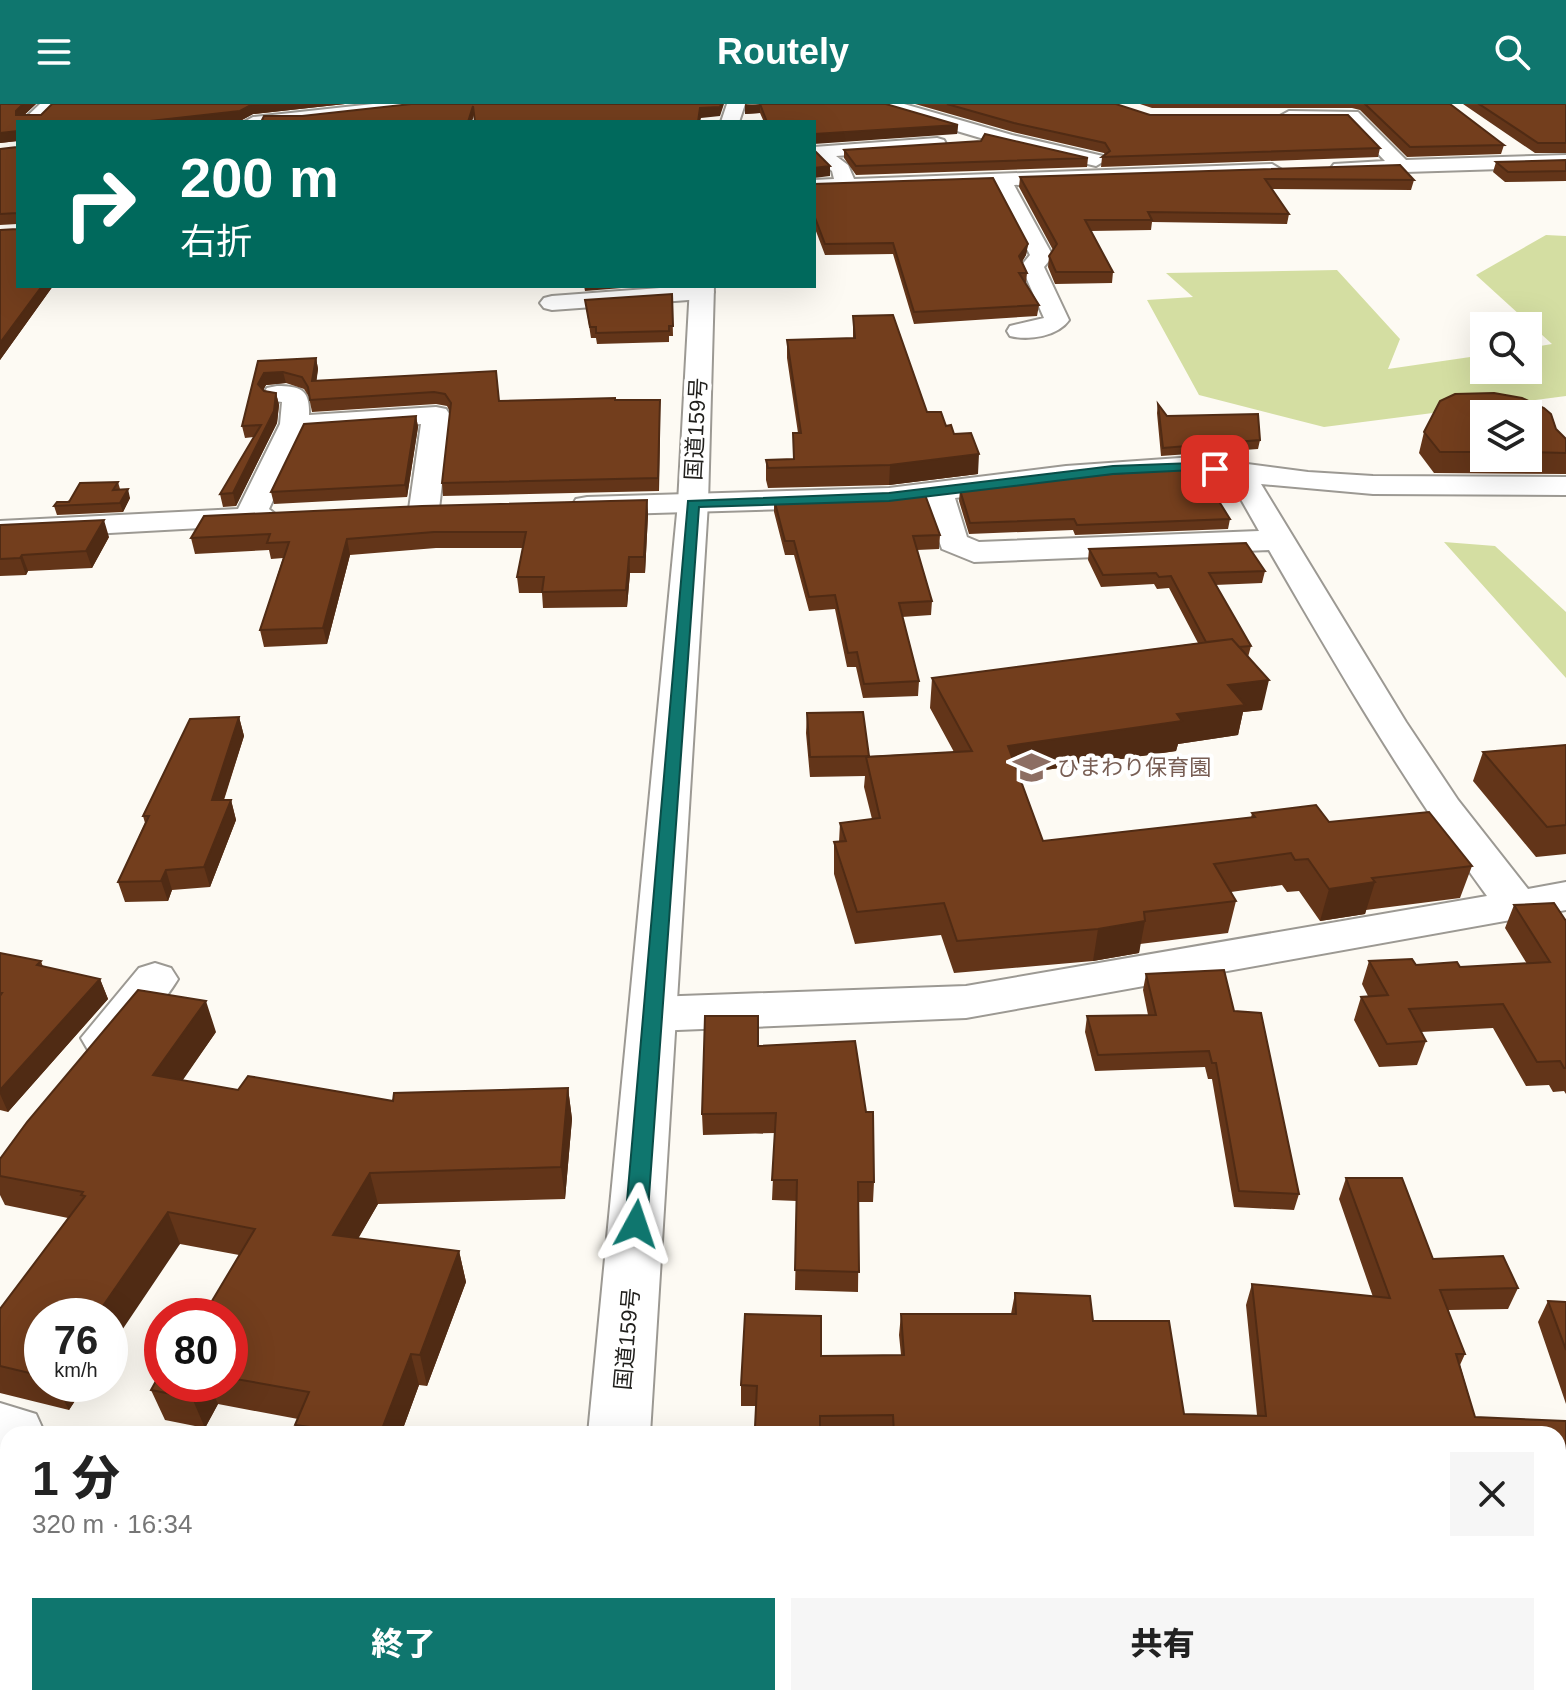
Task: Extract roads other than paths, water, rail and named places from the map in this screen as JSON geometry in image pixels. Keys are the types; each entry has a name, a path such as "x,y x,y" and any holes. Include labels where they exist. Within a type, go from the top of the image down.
{"main road":[{"path":"32,120 50,104"},
{"path":"272,120 423,104"},
{"path":"885,104 1008,140 1111,163 1132,173"},
{"path":"1274,116 1352,116 1402,167"},
{"path":"846,185 841,169 819,151 1008,140"},
{"path":"1501,142 1531,163"},
{"path":"1319,168 1566,161"},
{"path":"816,186 1288,169"},
{"path":"1001,179 1042,256 1032,266 1057,320 1049,326 1019,331"},
{"path":"552,303 702,289"},
{"name":"国道159号","path":"620,1426 693,503 702,289"},
{"path":"249,518 294,424 296,399 288,394 277,394"},
{"path":"294,424 436,415 440,508 393,510"},
{"path":"560,506 839,500 938,493 1113,470 1194,466 1308,481 1373,485 1566,486"},
{"path":"1243,472 1387,722 1443,807 1517,905"},
{"path":"938,493 953,542 974,552 1280,540"},
{"path":"0,530 297,515"},
{"path":"653,1014 966,1002 1566,896"},
{"path":"72,1077 155,979"}],"place":[{"name":"ひまわり保育園","path":"1031,767"}]}
